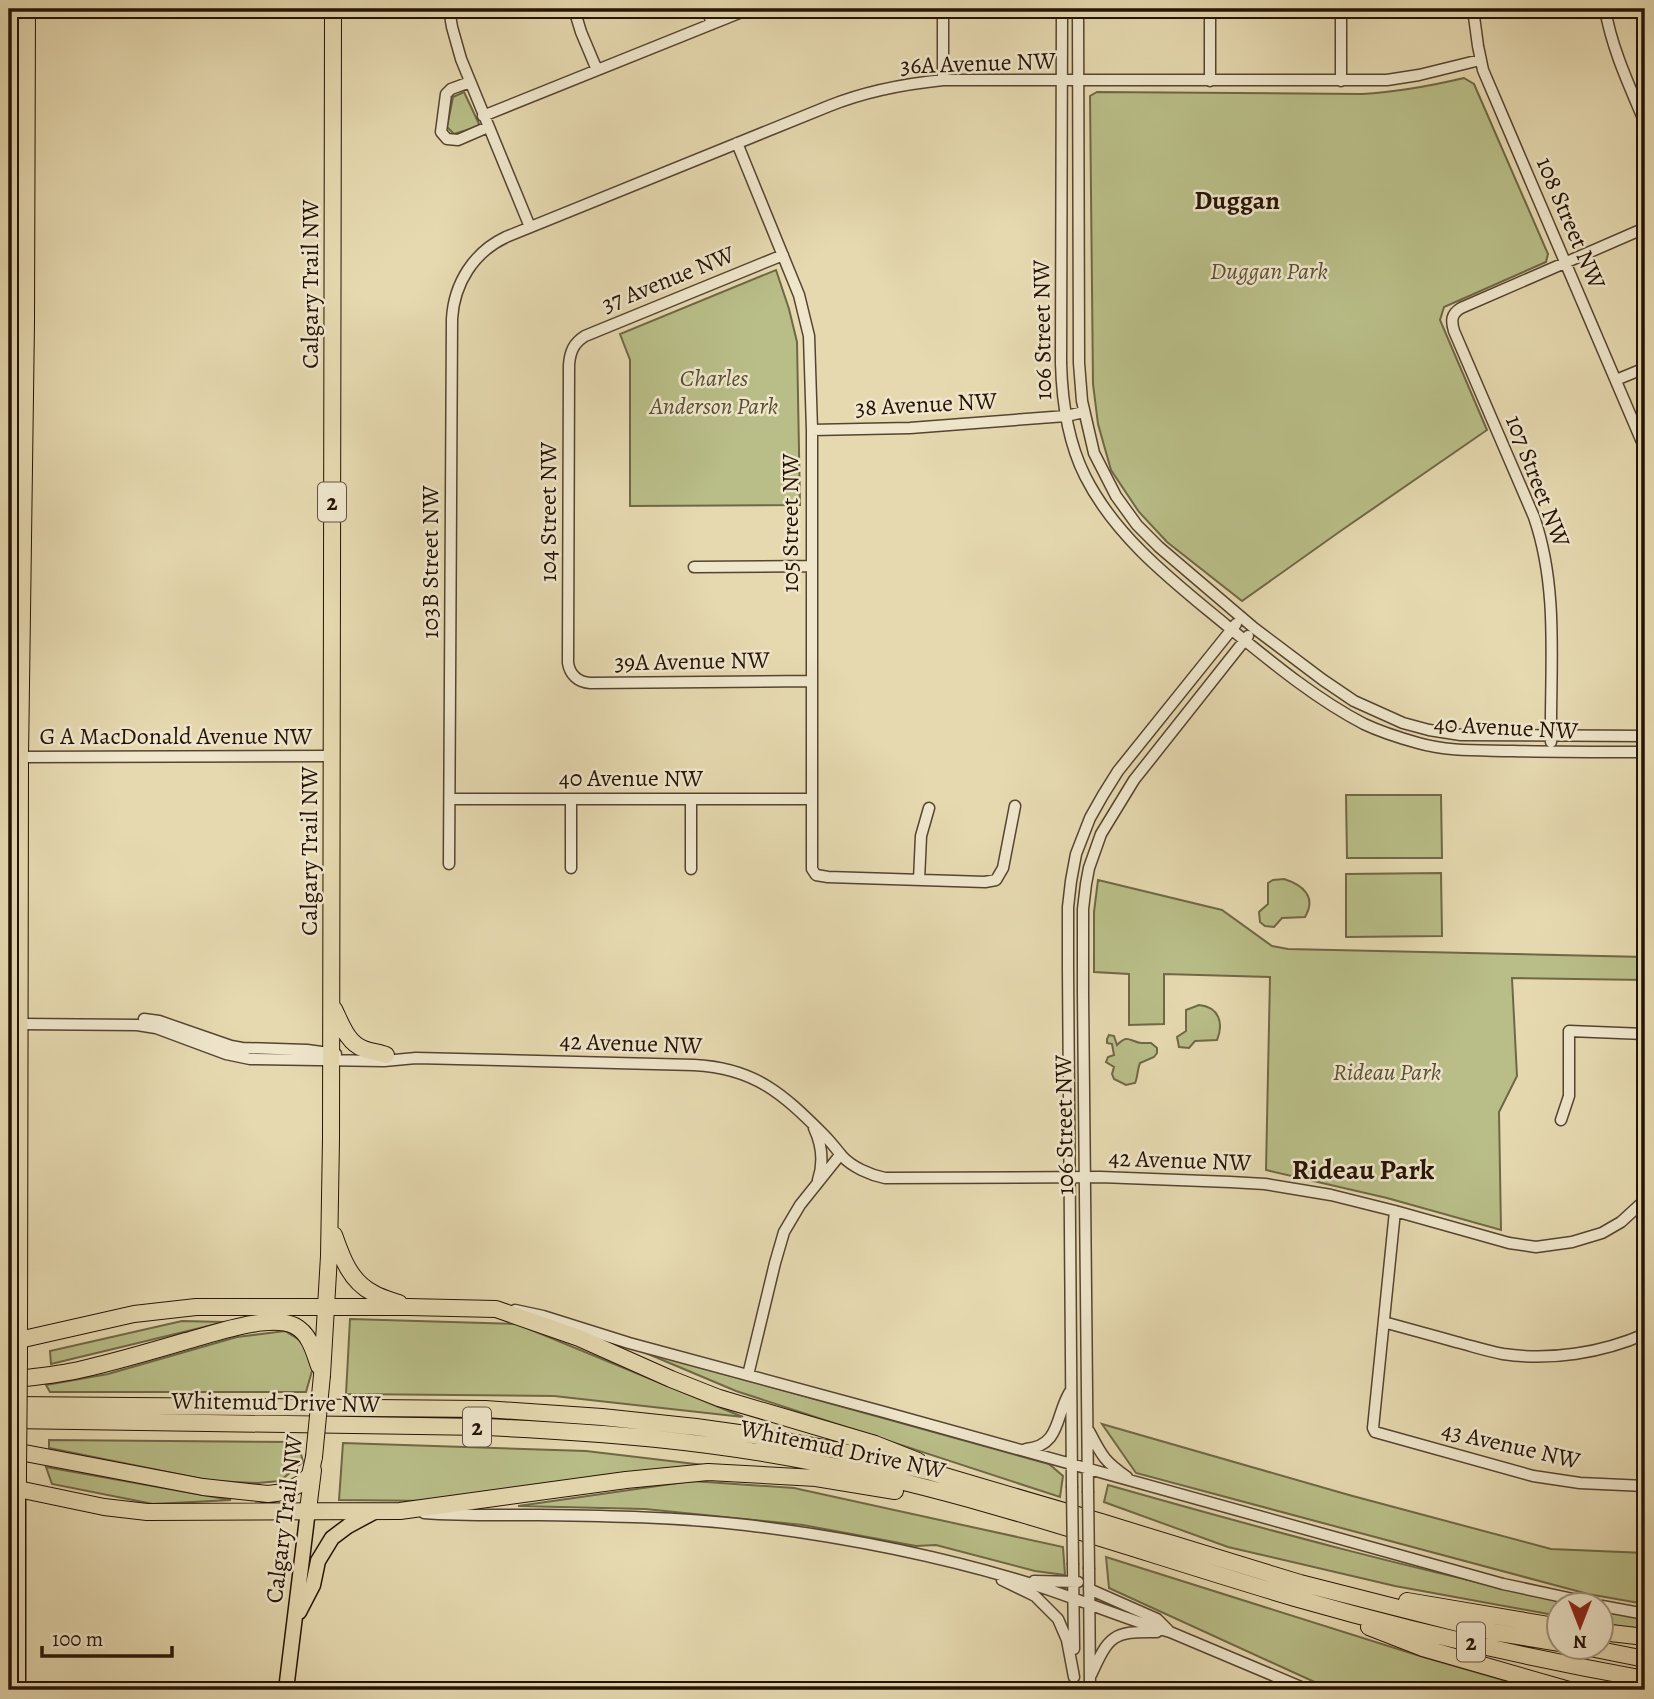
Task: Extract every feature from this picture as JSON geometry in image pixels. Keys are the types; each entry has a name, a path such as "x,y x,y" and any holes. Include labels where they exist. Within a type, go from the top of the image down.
{"highway":[{"path":"27,9 25,421 17,444 20,757 14,857 20,1020 19,1275 14,1341 19,1359 18,1471 13,1488 104,1507 147,1512 400,1511 638,1478 708,1472 816,1478 894,1491 929,1488"},
{"name":"Calgary Trail NW","path":"308,1510 322,1375 330,1226 333,9"},
{"path":"332,1004 344,1031 355,1044 394,1057"},
{"path":"330,1226 346,1266 359,1283 370,1292 408,1307"},
{"path":"9,1303 19,1275"},
{"path":"14,1341 154,1311 232,1307 496,1309 579,1338 719,1398 875,1444 972,1483"},
{"path":"9,1380 79,1370 242,1326 275,1322 297,1326 302,1331 312,1345 322,1375"},
{"name":"Whitemud Drive NW","path":"9,1405 527,1411 696,1427 835,1450 972,1483 1394,1624 1489,1647 1645,1679"},
{"name":"Whitemud Drive NW","path":"15,1420 484,1427 692,1442 823,1464 929,1488 1299,1591 1546,1641"},
{"path":"9,1450 203,1487 268,1494 284,1492 302,1483 310,1475 314,1457"},
{"path":"1299,1591 1546,1625"},
{"path":"1299,1591 1423,1648 1569,1690"},
{"path":"1616,1634 1645,1637"},
{"path":"1616,1653 1645,1658"}],"main road":[{"path":"13,1488 19,1536 18,1690"},
{"name":"Calgary Trail NW","path":"286,1690 308,1510"},
{"path":"295,1620 313,1586 318,1561 332,1538 348,1525 374,1512"},
{"path":"9,1516 19,1536"}],"street":[{"path":"449,9 456,44 470,82 530,227"},
{"path":"574,9 597,70"},
{"path":"708,9 712,24"},
{"path":"484,116 749,9"},
{"path":"943,9 943,80"},
{"name":"106 Street NW","path":"1062,9 1061,363 1066,415 1085,476 1102,504 1149,559 1232,629"},
{"name":"106 Street NW","path":"1077,9 1079,363 1084,412 1094,453 1116,496 1137,525 1254,628 1133,780 1094,851 1086,884 1083,909 1090,1684"},
{"path":"1210,9 1210,81"},
{"path":"1341,9 1341,81"},
{"name":"108 Street NW","path":"1473,9 1480,60 1490,88 1645,449"},
{"path":"1605,9 1622,69 1640,94 1645,123"},
{"name":"36A Avenue NW","path":"471,265 499,240 854,96 895,87 943,80 1387,80 1480,60"},
{"path":"470,82 451,89 446,94 441,127 443,136 458,140 488,127"},
{"name":"105 Street NW","path":"737,144 799,295 810,347 811,862 814,873 821,877 919,880"},
{"path":"1565,263 1645,229"},
{"name":"37 Avenue NW","path":"573,346 585,336 783,255"},
{"name":"107 Street NW","path":"1551,752 1550,595 1543,546 1531,510 1452,324 1453,317 1461,309 1565,263"},
{"name":"103B Street NW","path":"449,864 452,318 456,295 471,265"},
{"name":"104 Street NW","path":"573,346 569,365 568,663 575,677"},
{"path":"1616,380 1645,368"},
{"name":"38 Avenue NW","path":"811,430 910,428 1084,412"},
{"path":"694,567 811,566"},
{"name":"106 Street NW","path":"1074,1690 1069,1178 1070,881 1076,854 1090,818 1114,777 1241,618"},
{"name":"40 Avenue NW","path":"1254,628 1354,701 1403,723 1461,735 1645,736"},
{"name":"40 Avenue NW","path":"1232,629 1340,710 1394,736 1444,749 1645,752"},
{"name":"39A Avenue NW","path":"575,677 584,683 812,681"},
{"name":"G A MacDonald Avenue NW","path":"20,757 332,757"},
{"name":"40 Avenue NW","path":"450,799 812,799"},
{"path":"571,799 571,868"},
{"path":"691,799 691,869"},
{"path":"929,808 921,836 919,880 985,882 996,880 1003,868 1015,806"},
{"name":"42 Avenue NW","path":"20,1020 136,1018 167,1024 242,1048 317,1051 331,1057 384,1061 394,1057"},
{"path":"1561,1120 1569,1096 1569,1031 1645,1034"},
{"name":"42 Avenue NW","path":"331,1057 687,1064 722,1067 744,1073 783,1097 850,1163 878,1177 892,1179 1086,1178 1265,1184 1321,1193 1526,1246 1573,1242 1602,1233 1621,1222 1643,1202"},
{"path":"812,1123 821,1153 821,1171 817,1183"},
{"path":"748,1375 782,1238 795,1212 840,1154"},
{"path":"1395,1211 1384,1322 1488,1351 1524,1356 1589,1352 1645,1334"},
{"name":"Whitemud Drive NW","path":"496,1309 525,1311 629,1343 1546,1594"},
{"name":"43 Avenue NW","path":"1384,1322 1373,1427 1375,1432 1533,1476 1580,1483 1645,1486"},
{"path":"1018,1449 1036,1448 1048,1441 1058,1425 1064,1401 1071,1390"},
{"path":"1087,1426 1102,1456 1112,1467 1132,1480"},
{"path":"400,1511 640,1517 743,1525 861,1543 976,1568 1073,1598 1170,1632 1308,1690"},
{"path":"976,1568 1035,1596 1058,1619 1067,1640 1074,1678"},
{"path":"1017,1580 1073,1583 1084,1580 1089,1573"},
{"path":"1073,1598 1090,1589 1157,1619 1170,1632"},
{"path":"1616,1609 1645,1614"},
{"path":"1090,1684 1106,1645 1117,1636 1130,1632 1170,1632"}],"green space":[{"name":"Duggan Park","path":"1464,78 1474,84 1548,254 1546,262 1444,307 1440,320 1487,430 1242,601 1167,542 1139,512 1111,470 1098,424 1093,384 1090,96 1097,92 1362,94"},
{"path":"464,92 480,126 454,134 447,127 453,97"},
{"name":"Charles Anderson Park","path":"776,270 797,342 800,505 630,506 630,360 620,334"},
{"path":"1346,795 1441,795 1442,858 1347,858"},
{"path":"1441,873 1442,936 1346,937 1346,874"},
{"path":"1284,879 1306,893 1309,898 1308,910 1305,917 1282,918 1274,927 1265,926 1260,922 1259,912 1268,904 1268,883"},
{"name":"Rideau Park","path":"1098,880 1222,910 1272,946 1288,949 1645,957 1645,980 1512,978 1517,1076 1499,1112 1501,1230 1387,1198 1266,1170 1270,977 1164,974 1164,1024 1129,1025 1129,974 1094,972 1094,912"},
{"path":"1199,1005 1211,1009 1218,1017 1220,1028 1217,1040 1195,1041 1189,1048 1179,1047 1177,1037 1186,1031 1186,1010"},
{"path":"1109,1035 1114,1036 1117,1045 1129,1039 1151,1043 1157,1048 1154,1057 1140,1063 1135,1083 1126,1085 1114,1079 1114,1067 1106,1062 1108,1057 1114,1055 1112,1044 1107,1043"},
{"path":"350,1319 517,1324 743,1417 554,1396 346,1394"},
{"path":"182,1321 225,1322 51,1364 50,1351"},
{"path":"285,1331 301,1341 314,1364 306,1392 50,1392 46,1385 108,1374 237,1337"},
{"path":"641,1351 1049,1464 1063,1476 1060,1497 736,1391"},
{"path":"1102,1424 1349,1495 1551,1549 1645,1553 1645,1604 1616,1599 1616,1590 1573,1590 1136,1473"},
{"path":"49,1440 298,1442 303,1462 280,1481 212,1481 49,1448"},
{"path":"343,1443 586,1451 704,1465 433,1501 339,1500"},
{"path":"46,1467 231,1500 153,1504 52,1484"},
{"path":"692,1481 794,1488 1063,1547 1065,1575 1035,1571 936,1545 916,1546 803,1525 645,1509 518,1506"},
{"path":"1108,1485 1341,1549 1546,1597 1546,1614 1395,1586 1228,1547 1104,1502"},
{"path":"1106,1557 1537,1690 1332,1690 1109,1588"},
{"path":"1616,1613 1645,1619 1645,1628 1616,1626"}],"district":[{"name":"Duggan","path":"1237,200"},
{"name":"Rideau Park","path":"1363,1170"}]}
